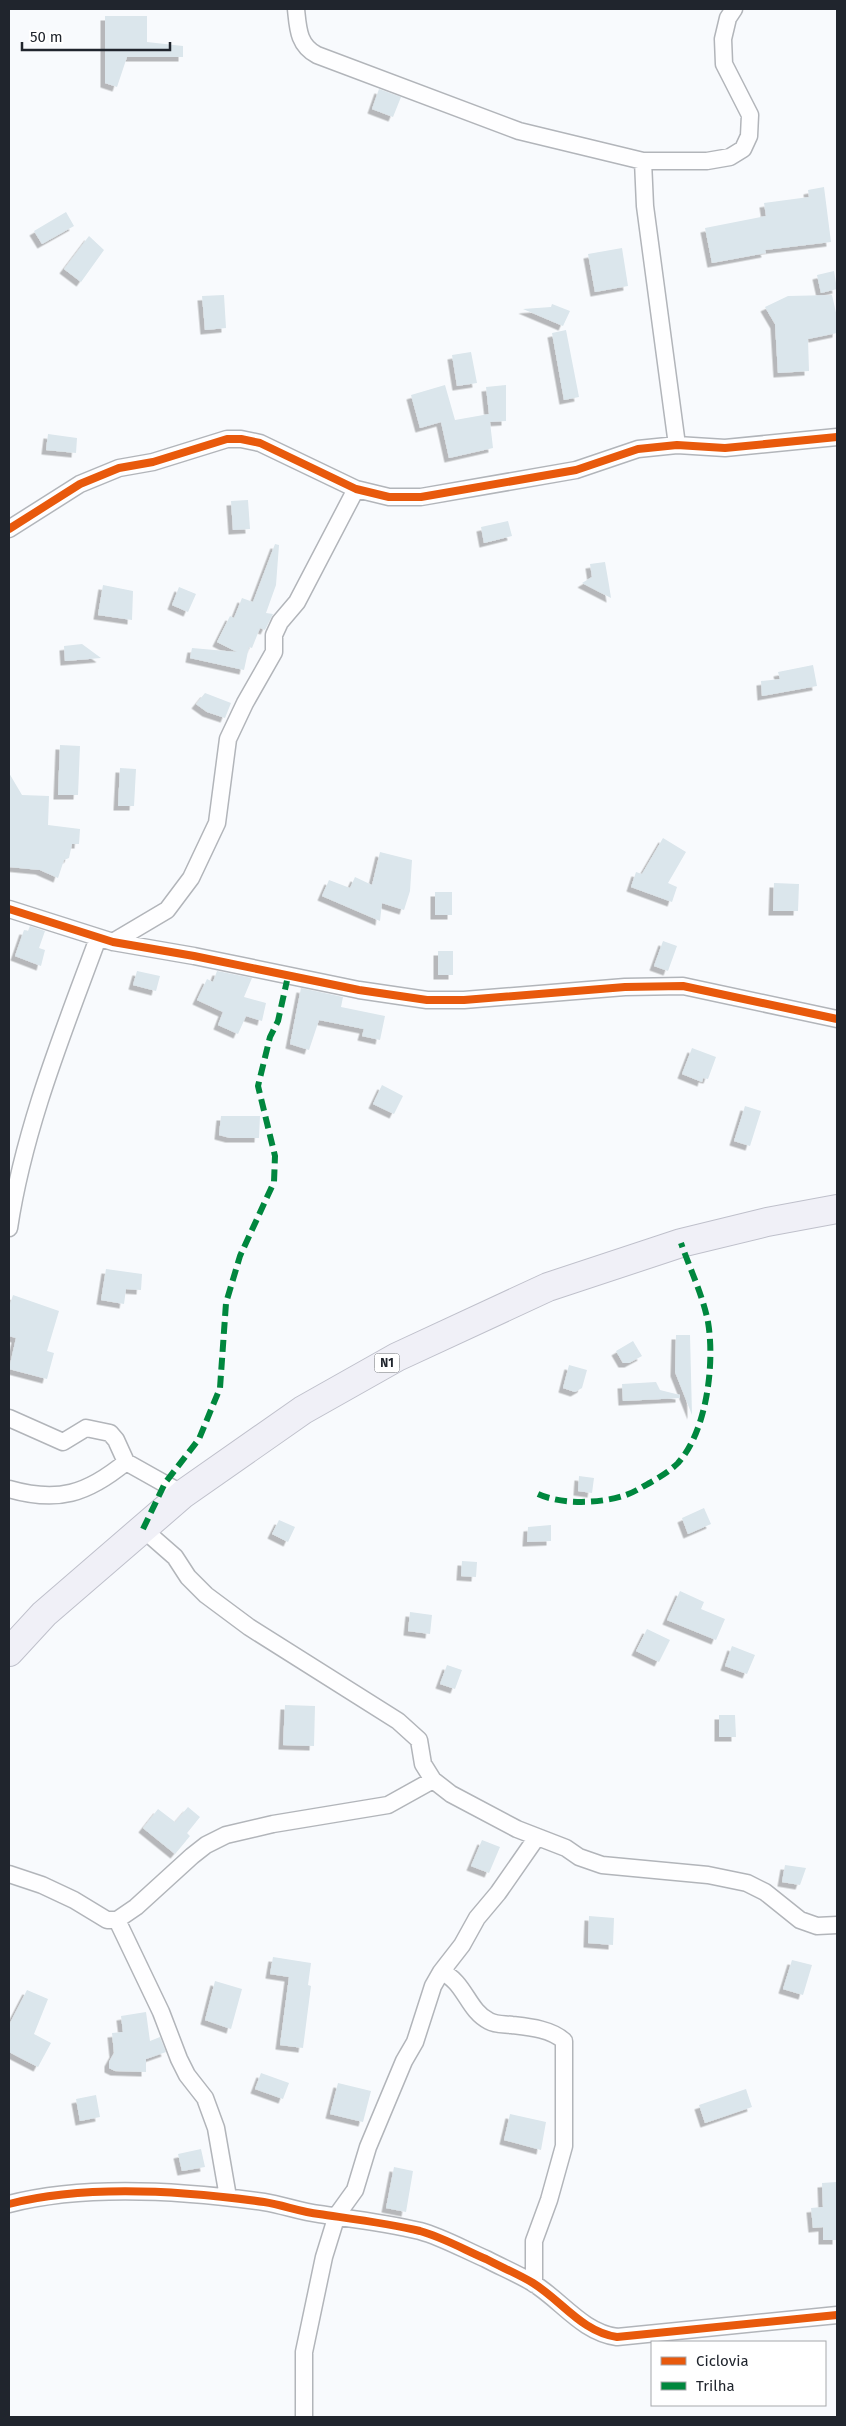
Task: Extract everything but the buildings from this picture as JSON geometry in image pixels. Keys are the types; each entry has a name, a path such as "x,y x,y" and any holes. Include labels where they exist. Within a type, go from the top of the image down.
{"highway":[{"name":"N1","path":"9,1652 44,1614 183,1494 304,1410 397,1358 548,1287 681,1243 767,1222 837,1209"}],"street":[{"path":"296,9 301,41 307,50 317,55 519,131 644,161 707,161 730,157 743,149 749,136 750,115 724,64 723,40 728,18 734,9"},
{"path":"644,161 645,206 677,445"},
{"path":"9,529 80,484 118,468 153,462 227,439 241,439 260,443 356,489 389,497 421,497 576,470 638,449 677,445 725,448 837,437"},
{"path":"9,1228 14,1193 38,1107 106,940 167,910 191,878 217,823 228,739 245,702 274,652 274,635 280,622 297,602 356,489"},
{"path":"9,909 106,940 359,990 427,1000 464,1000 624,987 683,986 837,1019"},
{"path":"9,1418 63,1442 86,1428 110,1433 116,1440 126,1462 183,1494"},
{"path":"9,1490 62,1496 86,1487 126,1462"},
{"path":"143,1529 176,1557 188,1577 206,1595 277,1647 335,1680 398,1721 410,1731 419,1740 423,1764 433,1780 451,1794 502,1822 602,1865 708,1876 747,1883 764,1892 800,1920 817,1926 837,1925"},
{"path":"9,1874 42,1885 74,1900 107,1920 117,1920 136,1907 206,1845 226,1835 273,1824 388,1805 433,1780"},
{"path":"304,2417 304,2352 324,2257 337,2216 355,2190 368,2147 404,2061 415,2042 433,1986 441,1972 454,1957 477,1918 498,1893 537,1837"},
{"path":"117,1920 161,2012 179,2059 187,2075 205,2098 216,2128 228,2197"},
{"path":"441,1972 450,1975 459,1984 477,2013 483,2018 493,2023 532,2028 557,2035 564,2041 564,2146 549,2200 534,2241 534,2284"},
{"path":"9,2204 36,2197 104,2192 157,2192 228,2197 422,2232 486,2260 534,2284 590,2328 603,2335 617,2337 837,2315"}],"marked path":[{"path":"143,1529 165,1483 199,1439 220,1388 226,1303 240,1256 274,1182 275,1156 258,1086 270,1037 278,1021 288,976"},
{"path":"538,1494 549,1498 574,1502 602,1501 627,1495 669,1471 678,1463 688,1449 696,1433 706,1396 709,1376 710,1339 703,1302 681,1243"}],"cycle path":[{"path":"9,529 80,484 119,468 153,462 227,439 241,439 260,443 356,489 389,497 421,497 576,470 638,449 677,445 725,448 837,437"},
{"path":"9,909 113,942 194,956 359,990 427,1000 464,1000 625,987 683,986 837,1019"},
{"path":"9,2204 70,2194 136,2191 202,2195 264,2202 312,2213 408,2228 445,2240 533,2283 593,2329 617,2337 837,2315"}]}
